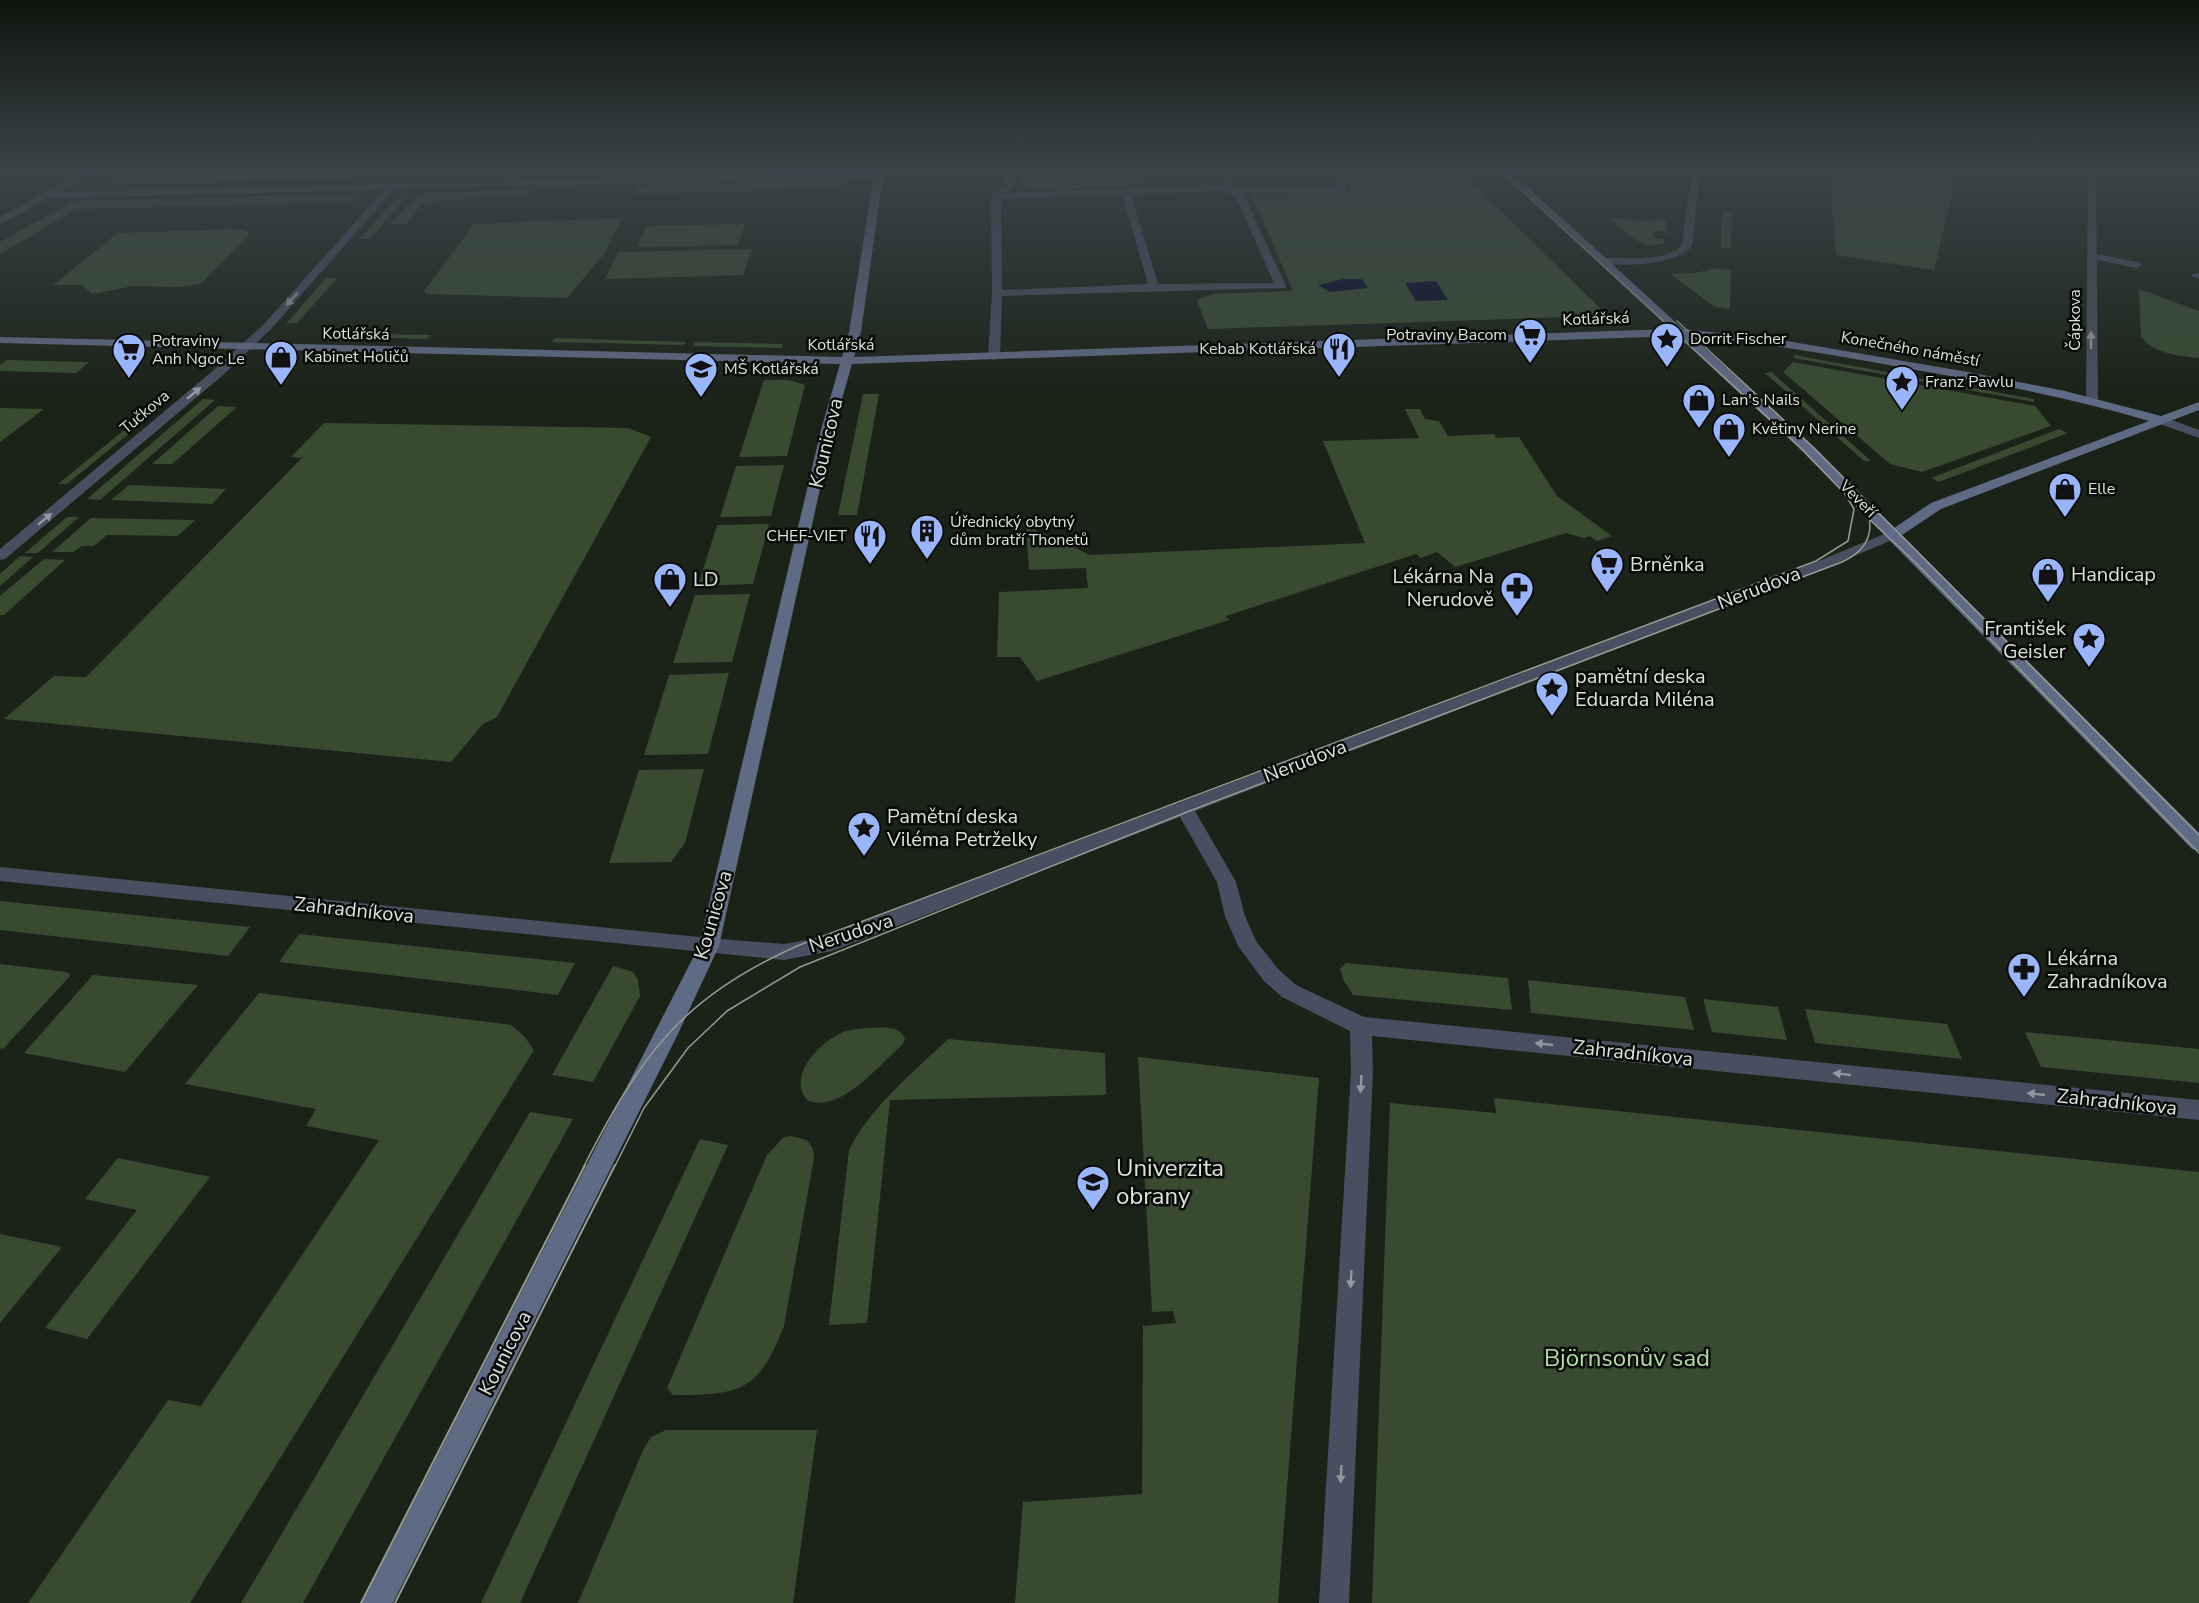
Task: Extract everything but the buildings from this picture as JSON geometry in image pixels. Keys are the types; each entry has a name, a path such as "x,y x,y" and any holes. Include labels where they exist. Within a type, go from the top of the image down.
{"main road":[{"name":"Kounicova","path":"377,1603 669,1030 709,946 828,430 855,332 869,243"},
{"name":"Veveří","path":"1584,243 1808,449 2199,844"},
{"name":"Kotlářská","path":"0,340 243,348 847,361 1682,332"},
{"name":"Konečného náměstí","path":"1682,332 1747,337 2091,399 2162,420"},
{"path":"1894,534 1936,506 2199,406"}],"street":[{"name":"Tučkova","path":"0,556 219,372 268,326 342,243"},
{"path":"994,357 998,293 997,243"},
{"path":"1141,243 1154,287"},
{"path":"998,293 1154,287 1281,286 1262,243"},
{"path":"1604,261 1670,257 1684,252 1687,243"},
{"name":"Čápkova","path":"2091,399 2092,243"},
{"path":"2092,256 2137,265"},
{"path":"2162,420 2199,434"},
{"name":"Nerudova","path":"709,946 784,952 825,945 1821,565 1894,534"},
{"name":"Zahradníkova","path":"1184,808 1226,882 1235,916 1248,946 1271,975 1288,991 1361,1026 2199,1110"},
{"name":"Zahradníkova","path":"0,874 709,946"},
{"path":"1334,1603 1362,1072 1361,1026"}],"green space":[{"path":"0,243 19,243 0,254"},
{"path":"106,243 242,243 200,284 179,287 133,286 98,293 91,293 82,285 53,285"},
{"path":"460,243 610,243 604,254 567,298 427,294 424,291"},
{"path":"639,243 739,243 738,245 637,247"},
{"path":"1272,243 1533,243 1603,311 1595,312 1598,316 1208,329 1197,300 1212,294 1293,291"},
{"path":"1642,243 1664,243 1656,245"},
{"path":"1721,243 1731,243 1731,249 1721,247"},
{"path":"1835,243 1940,243 1934,270 1836,255"},
{"path":"752,249 743,275 605,279 618,252"},
{"path":"1717,268 1731,270 1730,309 1715,307 1670,274 1694,273"},
{"path":"326,278 337,278 297,323 286,324"},
{"path":"2139,289 2199,311 2199,358 2167,353 2146,342 2141,336"},
{"path":"324,333 431,335 427,339 321,336"},
{"path":"555,338 686,342 683,345 552,342"},
{"path":"695,342 783,344 782,348 693,346"},
{"path":"1794,355 2034,399 2034,402 1794,358"},
{"path":"7,360 89,362 76,373 0,371 0,365"},
{"path":"1793,362 2035,406 2051,426 1922,472 1890,464 1783,372"},
{"path":"1772,372 1871,461 1864,461 1765,373"},
{"path":"764,380 789,380 805,385 787,456 739,457"},
{"path":"863,394 879,394 857,515 838,515"},
{"path":"203,399 215,400 100,500 87,499"},
{"path":"218,406 237,407 172,464 152,464"},
{"path":"0,408 44,409 0,442"},
{"path":"1405,409 1420,409 1425,419 1439,421 1448,436 1494,434 1496,438 1519,437 1557,496 1612,536 1597,541 1590,536 1584,538 1566,533 1455,567 1437,552 1421,558 1416,554 1226,616 1229,620 1037,681 1020,657 997,657 999,592 1088,588 1086,568 1029,570 1026,525 1090,555 1365,543 1323,441 1419,438"},
{"path":"324,423 628,428 651,437 497,717 483,724 451,762 4,719 54,676 86,677 302,458 291,457"},
{"path":"2059,429 2068,433 1939,482 1931,478"},
{"path":"123,431 132,431 67,484 58,484"},
{"path":"784,465 771,516 720,517 736,466"},
{"path":"129,485 226,489 212,504 111,500"},
{"path":"67,517 79,517 38,553 25,553"},
{"path":"91,518 195,520 178,536 107,535 94,546 82,546 73,552 52,552"},
{"path":"769,524 753,584 698,586 717,525"},
{"path":"20,556 33,557 0,586 0,574"},
{"path":"44,559 65,560 4,615 0,615 0,596"},
{"path":"750,594 732,662 673,663 695,595"},
{"path":"729,673 708,754 644,755 669,675"},
{"path":"704,769 685,843 671,862 609,863 639,770"},
{"path":"0,901 250,927 228,956 0,930"},
{"path":"299,934 575,963 558,995 279,962"},
{"path":"1346,963 1508,978 1512,1010 1353,995 1340,969"},
{"path":"0,964 67,972 70,976 3,1049 0,1048"},
{"path":"613,966 633,972 638,979 640,996 593,1082 552,1075"},
{"path":"93,975 198,985 125,1072 24,1053"},
{"path":"1528,980 1685,997 1694,1030 1531,1013"},
{"path":"259,993 511,1025 524,1036 534,1050 190,1603 28,1603 168,1400 201,1406 379,1140 306,1126 316,1109 185,1084"},
{"path":"1703,999 1778,1007 1787,1040 1712,1032"},
{"path":"1805,1009 1947,1024 1962,1059 1815,1043"},
{"path":"894,1029 905,1039 902,1045 858,1086 832,1101 819,1103 807,1100 802,1090 801,1079 804,1069 818,1049 848,1030"},
{"path":"2025,1032 2199,1049 2199,1083 2041,1067"},
{"path":"948,1039 1105,1053 1106,1095 890,1100 867,1323 829,1325 849,1150 858,1134 881,1105"},
{"path":"1138,1057 1319,1078 1278,1603 1015,1603 1023,1502 1142,1494 1143,1326 1176,1323 1173,1311 1152,1312"},
{"name":"Björnsonův sad","path":"1494,1098 2199,1172 2199,1603 1372,1603 1390,1103 1496,1113"},
{"path":"530,1112 573,1119 303,1603 241,1603"},
{"path":"791,1136 807,1140 813,1149 814,1158 784,1326 775,1348 755,1377 731,1391 715,1394 673,1395 667,1388 767,1155 784,1137"},
{"path":"700,1139 728,1145 520,1603 481,1603"},
{"path":"118,1158 210,1177 87,1339 45,1328 137,1210 85,1199"},
{"path":"0,1234 62,1247 0,1323"},
{"path":"666,1430 817,1430 793,1603 578,1603 644,1448 651,1437"}],"water":[{"path":"1343,279 1362,279 1368,288 1330,292 1318,285"},
{"path":"1436,281 1448,300 1416,301 1405,283"}],"tram line":[{"path":"1578,243 1801,448 1849,498"},
{"path":"1677,321 1815,449 2199,835"},
{"path":"1857,492 1869,519"},
{"path":"584,1166 625,1092 668,1034 722,987 757,966 797,946 1816,561 1848,541 1854,509 1845,494"},
{"path":"615,1166 644,1108 688,1048 727,1011 800,967 1187,812 1842,562 1853,556 1867,541 1869,519"},
{"path":"1869,519 1917,564 2199,853"},
{"path":"361,1603 585,1165"},
{"path":"395,1603 615,1165"}],"place":[{"name":"Potraviny Bacom","path":"1530,364"},
{"name":"Dorrit Fischer","path":"1667,368"},
{"name":"Kebab Kotlářská","path":"1339,378"},
{"name":"Potraviny Anh Ngoc Le","path":"129,379"},
{"name":"Kabinet Holičů","path":"281,386"},
{"name":"MŠ Kotlářská","path":"701,398"},
{"name":"Franz Pawlu","path":"1902,411"},
{"name":"Lan's Nails","path":"1699,429"},
{"name":"Květiny Nerine","path":"1729,458"},
{"name":"Elle","path":"2065,518"},
{"name":"Úřednický obytný dům bratří Thonetů","path":"927,560"},
{"name":"CHEF-VIET","path":"870,565"},
{"name":"Brněnka","path":"1607,593"},
{"name":"Handicap","path":"2048,603"},
{"name":"LD","path":"670,608"},
{"name":"Lékárna Na Nerudově","path":"1517,617"},
{"name":"František Geisler","path":"2089,668"},
{"name":"pamětní deska Eduarda Miléna","path":"1552,717"},
{"name":"Pamětní deska Viléma Petrželky","path":"864,857"},
{"name":"Lékárna Zahradníkova","path":"2024,998"},
{"name":"Univerzita obrany","path":"1093,1211"}]}
